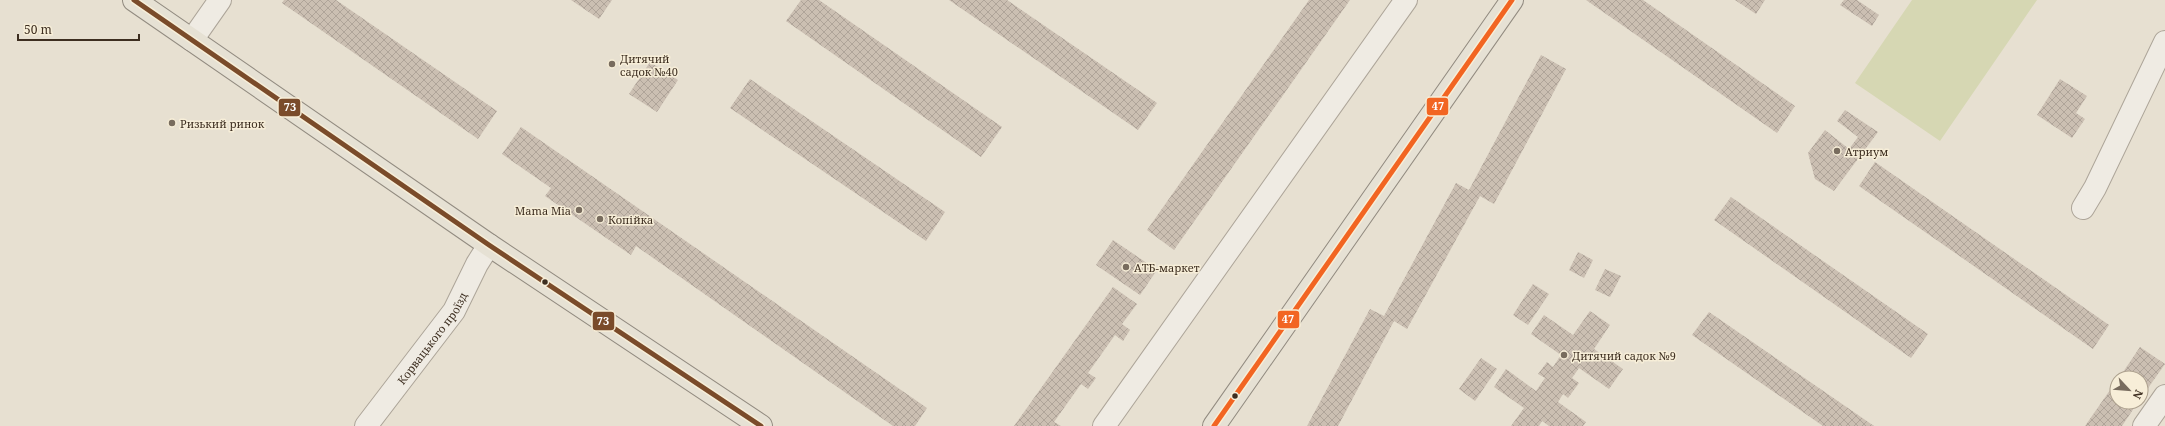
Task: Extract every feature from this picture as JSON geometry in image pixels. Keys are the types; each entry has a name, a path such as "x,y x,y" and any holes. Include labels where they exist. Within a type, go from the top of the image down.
{"main road":[{"path":"134,0 489,245 761,426"},
{"path":"1214,426 1512,0"}],"street":[{"path":"192,40 220,0"},
{"path":"1104,426 1406,0"},
{"path":"2082,208 2095,188 2165,42"},
{"name":"Корвацького проїзд","path":"366,426 454,311 477,264 489,245"},
{"path":"2144,426 2165,396"}],"green space":[{"path":"1912,0 2037,0 1940,141 1855,83"}],"building":[{"path":"284,0 336,0 497,111 478,139 282,3"},
{"path":"571,0 612,0 599,19"},
{"path":"801,0 819,0 1002,127 981,157 786,21"},
{"path":"949,0 1007,0 1157,103 1138,130"},
{"path":"1309,0 1350,0 1174,250 1147,230"},
{"path":"1586,0 1643,0 1795,106 1777,133"},
{"path":"1735,0 1765,0 1756,14"},
{"path":"1844,0 1857,0 1879,15 1872,26 1840,5"},
{"path":"1541,55 1566,69 1494,204 1480,196 1407,329 1394,321 1338,426 1307,426 1370,309 1384,316 1456,183 1469,190"},
{"path":"650,62 678,80 657,112 629,94"},
{"path":"750,79 945,212 926,241 730,108"},
{"path":"2060,79 2087,96 2076,113 2085,119 2072,138 2037,115"},
{"name":"Атриум","path":"1845,110 1878,132 1834,191 1815,179 1808,153 1825,130 1849,149 1858,137 1837,121"},
{"path":"521,127 927,408 915,426 893,426 636,246 631,255 545,196 551,188 502,154"},
{"path":"1875,162 2109,325 2093,349 1859,186"},
{"path":"1731,197 1928,334 1911,358 1714,220"},
{"name":"АТБ-маркет","path":"1113,240 1157,270 1140,295 1096,265"},
{"path":"1578,252 1593,260 1584,278 1569,270"},
{"path":"1605,269 1621,276 1610,297 1595,290"},
{"path":"1533,284 1549,294 1528,325 1513,315"},
{"path":"1113,287 1137,304 1122,324 1130,330 1123,341 1115,335 1088,373 1096,378 1088,389 1081,384 1054,422 1061,426 1014,426"},
{"path":"1590,311 1610,325 1594,349 1623,369 1609,389 1579,368 1572,378 1579,383 1568,398 1563,394 1558,402 1586,422 1583,426 1549,426 1542,421 1539,426 1511,426 1524,408 1494,387 1506,369 1536,391 1545,378 1538,374 1547,362 1553,367 1561,355 1531,334 1544,315 1573,335"},
{"path":"1709,312 1874,426 1823,426 1692,335"},
{"path":"2140,347 2165,364 2149,387 2149,370 2124,370"},
{"path":"1481,358 1497,369 1475,401 1459,389"},
{"path":"2109,392 2109,410 2133,410 2122,426 2085,426"}],"transit line":[{"name":"73","path":"134,0 489,245 761,426"},
{"name":"47","path":"1214,426 1512,0"}],"place":[{"name":"Дитячий садок №40","path":"612,64"},
{"name":"Ризький ринок","path":"172,123"},
{"name":"Атриум","path":"1837,151"},
{"name":"Mama Mia","path":"579,210"},
{"name":"Копійка","path":"600,219"},
{"name":"АТБ-маркет","path":"1126,267"},
{"name":"Дитячий садок №9","path":"1564,355"}]}
